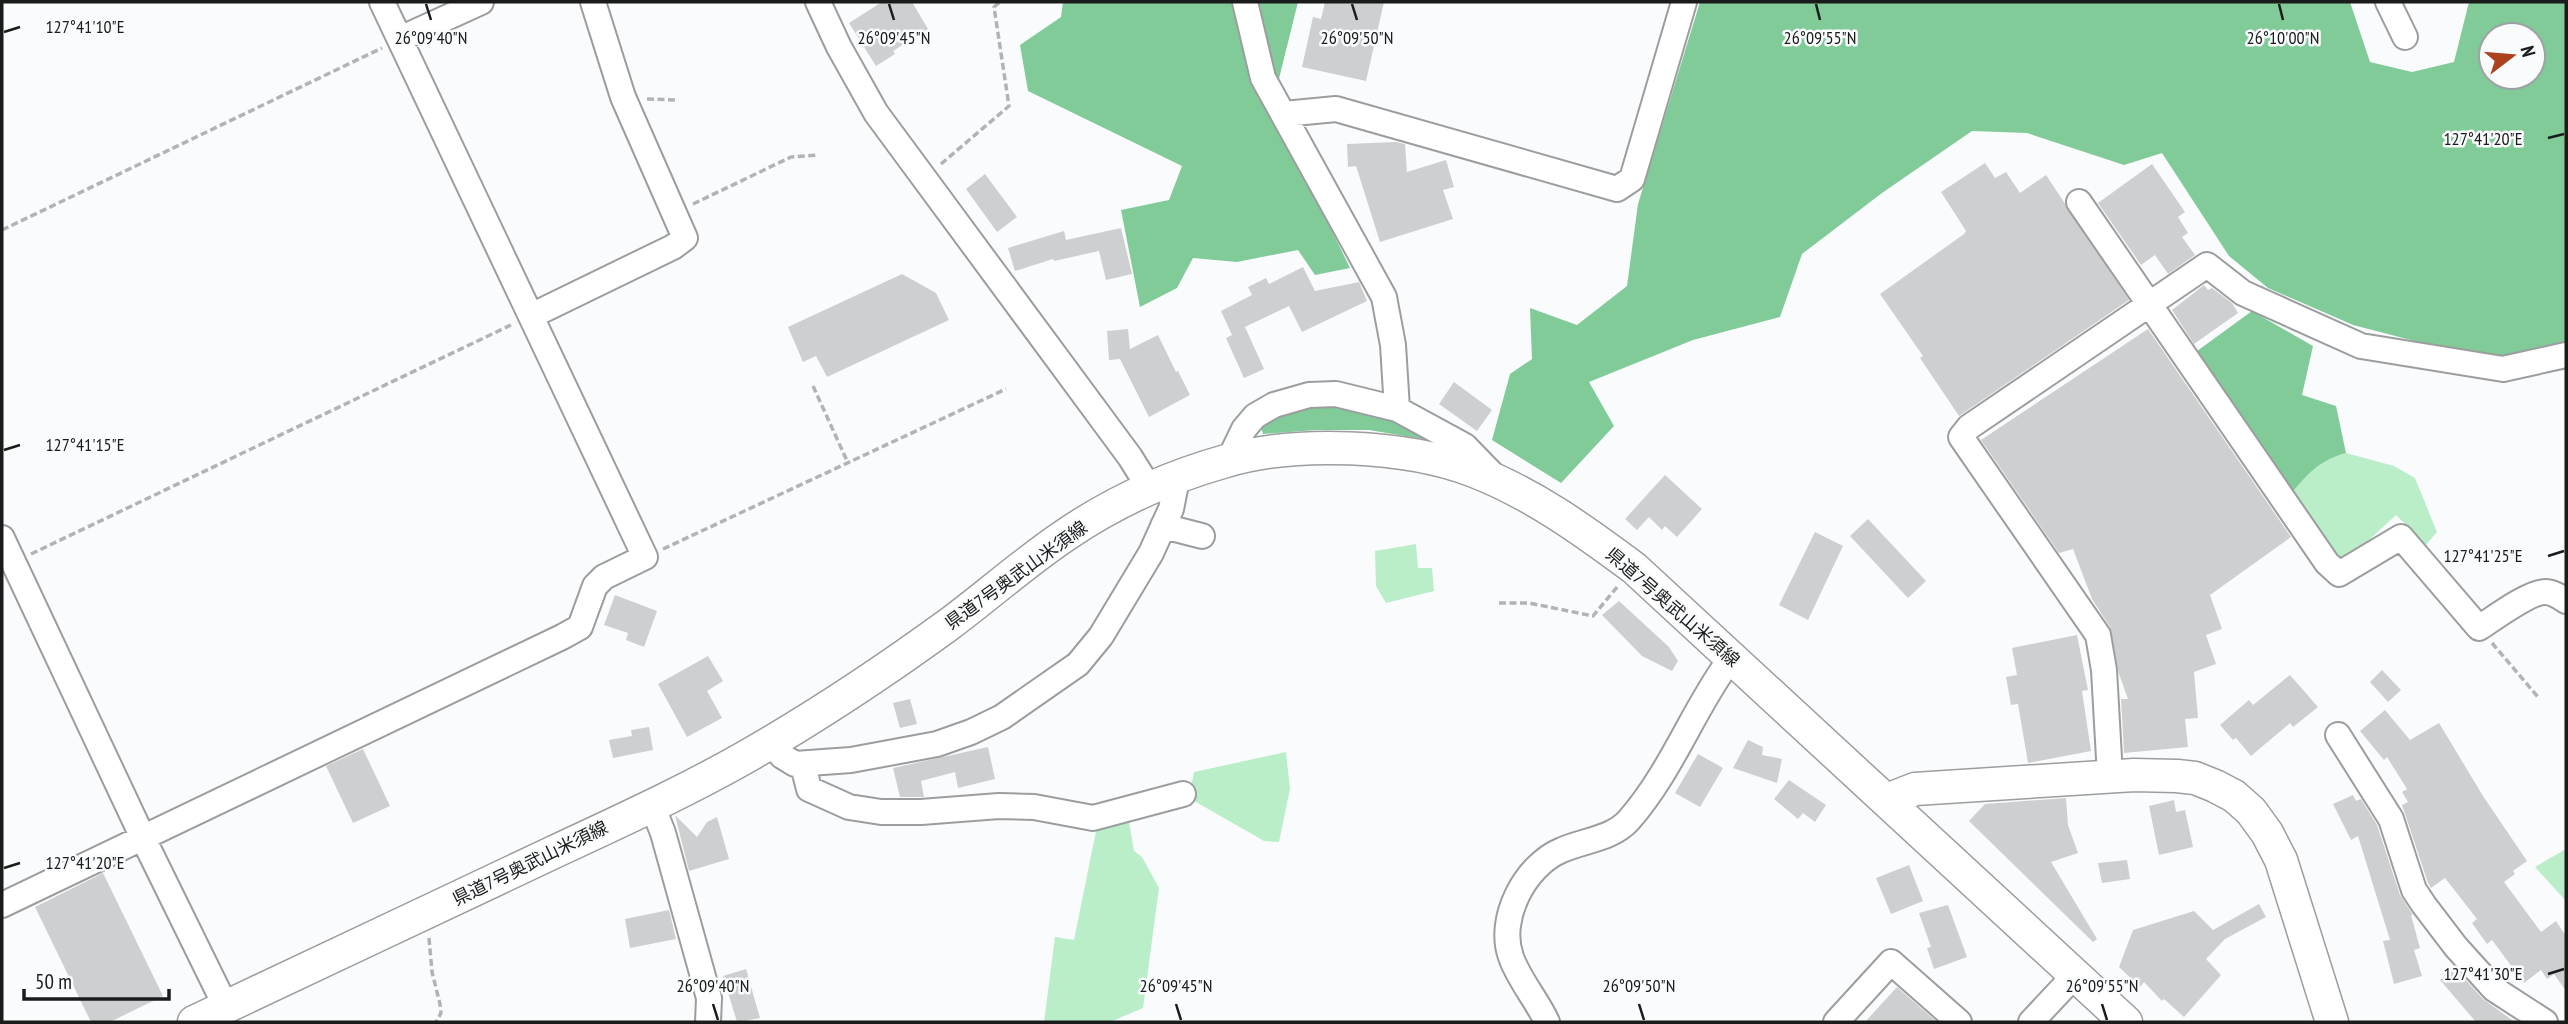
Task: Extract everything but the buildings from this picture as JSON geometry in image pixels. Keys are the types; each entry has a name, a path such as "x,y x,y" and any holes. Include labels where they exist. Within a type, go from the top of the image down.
{"main road":[{"name":"県道7号奥武山米須線","path":"194,1022 652,805 770,743 816,716 905,655 1063,537 1107,510 1163,484 1229,460 1303,450 1388,451 1471,470 1558,514 1634,568 2126,1022"},
{"path":"1887,800 1915,789 2110,776 2177,776 2196,778 2215,786 2234,796 2251,811 2267,833 2281,860 2332,1022"}],"street":[{"path":"2,905 571,632 580,627 595,586 604,577 645,557 382,2"},
{"path":"400,39 481,2"},
{"path":"531,316 673,247 685,238 624,97 593,2"},
{"path":"770,743 782,756 795,764 851,760 937,744 1002,717 1078,664 1101,636 1151,553 1171,509 1163,484 1130,457 876,113 839,47 818,2"},
{"path":"1245,2 1264,78 1384,297 1393,345 1397,409"},
{"path":"1284,114 1336,109 1617,189 1632,179 1684,2"},
{"path":"2388,2 2405,37"},
{"path":"2079,202 2326,563 2339,574 2401,537 2479,628 2526,599 2543,592 2566,601"},
{"path":"2110,776 2104,670 2098,635 1961,437 1969,427 2207,265 2243,293 2361,346 2503,369 2566,355"},
{"path":"1229,460 1244,429 1255,416 1290,399 1336,394 1397,409 1465,446 1502,484"},
{"path":"1163,526 1202,536"},
{"path":"2,538 8,565 226,1007"},
{"path":"1547,1022 1510,956 1507,930 1518,893 1536,869 1558,851 1600,839 1624,825 1648,799 1713,682 1731,658"},
{"path":"2338,735 2391,819 2414,890 2424,905 2456,947 2494,989 2545,1022"},
{"path":"803,765 809,789 849,807 881,812 999,806 1041,808 1093,818 1183,794"},
{"path":"652,805 663,833 709,998 708,1022"},
{"path":"1836,1022 1891,962 1959,1022"},
{"path":"2031,1022 2075,975"}],"path":[{"path":"923,179 1009,106 995,7 1000,2"},
{"path":"2,230 400,39"},
{"path":"676,212 791,157 817,155"},
{"path":"8,565 531,316"},
{"path":"813,386 848,463"},
{"path":"645,557 1006,389"},
{"path":"1499,603 1529,603 1593,616 1618,586"},
{"path":"2479,628 2538,697"},
{"path":"419,917 431,943 432,972 441,1013 436,1022"}],"green space":[{"path":"1063,2 1298,2 1272,107 1350,268 1315,275 1298,250 1237,262 1193,258 1177,288 1140,307 1121,210 1169,200 1182,166 1028,91 1020,45 1061,17"},
{"path":"1700,2 2350,2 2370,62 2412,72 2454,62 2469,2 2566,2 2566,343 2484,359 2353,325 2268,288 2229,256 2162,153 2124,165 2027,133 1972,131 1882,193 1802,254 1780,317 1693,340 1589,382 1614,426 1561,483 1492,440 1510,374 1532,359 1530,308 1577,325 1627,286 1638,204"},
{"path":"2252,311 2313,346 2302,395 2336,406 2346,453 2321,464 2290,495 2193,354"},
{"path":"1316,406 1378,416 1422,433 1435,441 1369,430 1263,434 1260,424 1282,413"},
{"path":"2346,453 2394,466 2415,478 2437,532 2426,545 2396,515 2368,541 2333,561 2290,495 2321,464"},
{"path":"1416,544 1418,568 1432,568 1434,591 1386,603 1376,586 1375,551"},
{"path":"1286,752 1290,789 1279,842 1264,841 1189,798 1194,772"},
{"path":"1129,822 1134,851 1142,857 1159,888 1143,1008 1110,1022 1044,1022 1055,937 1074,940 1097,826"},
{"path":"2566,849 2566,901 2535,867"}]}
